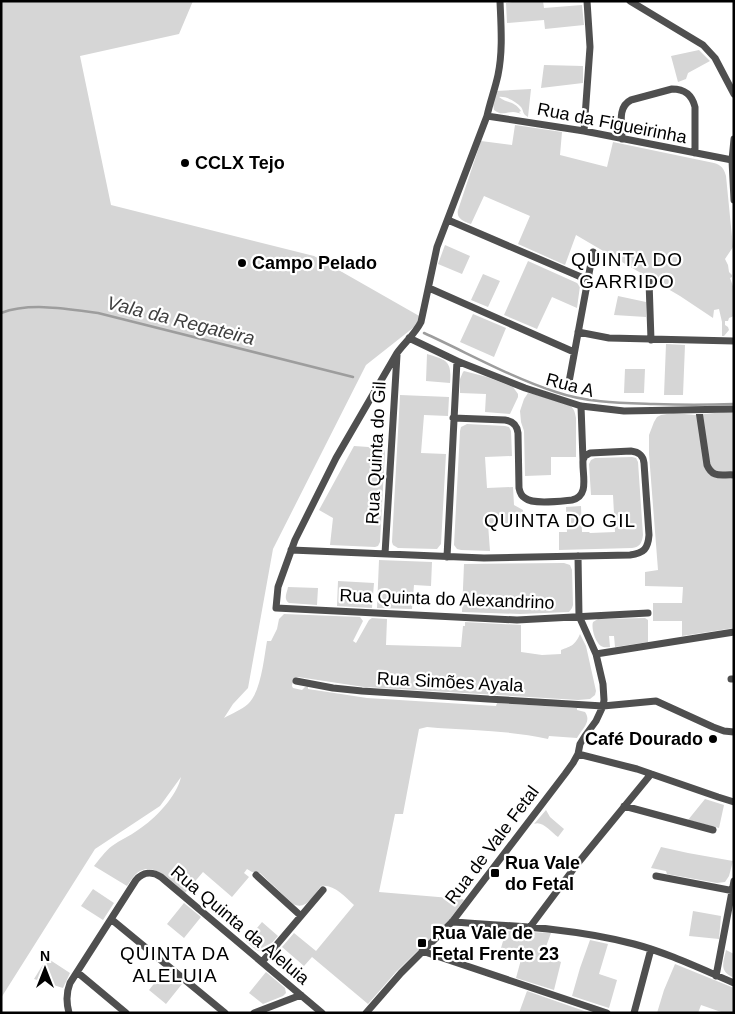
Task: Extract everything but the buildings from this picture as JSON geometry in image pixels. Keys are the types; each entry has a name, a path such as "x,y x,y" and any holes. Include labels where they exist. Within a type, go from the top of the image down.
{"street":[{"path":"500,1 501,43 496,83 487,116 435,255 421,322 417,331 397,353 336,458 291,550 484,558 638,554 644,550 648,544 649,535 644,463 641,454 632,450 590,453 585,456 583,466"},
{"path":"584,131 590,47 587,1"},
{"path":"630,1 703,45 715,58 734,94"},
{"path":"622,139 622,109 627,102 664,91 678,89 688,93 696,107 695,153"},
{"name":"Rua da Figueirinha","path":"487,116 584,131 732,160"},
{"path":"734,139 732,160 734,200"},
{"path":"448,220 588,280"},
{"path":"569,382 593,252"},
{"path":"649,281 651,340"},
{"path":"429,288 574,352"},
{"path":"578,332 609,338 734,341"},
{"name":"Rua A","path":"410,338 457,361 525,388 581,406 624,411 734,409"},
{"name":"Rua Quinta do Gil","path":"385,554 397,353"},
{"path":"447,557 457,361"},
{"path":"454,418 510,420 517,428 518,433 520,495 526,500 533,502 572,500 578,499 584,489 581,406"},
{"path":"699,411 709,470 713,474 734,475"},
{"name":"Rua Quinta do Alexandrino","path":"291,550 278,586 276,608 517,620 648,613"},
{"path":"578,556 580,616 596,654 604,693 603,706"},
{"path":"596,654 734,632"},
{"name":"Rua Simões Ayala","path":"296,681 362,692 603,706 656,701 724,731 734,732"},
{"name":"Rua de Vale Fetal","path":"366,1013 401,972 452,922 566,774 578,754 580,744 596,721 603,706"},
{"path":"578,754 651,774 734,802"},
{"path":"530,927 554,894 651,774"},
{"path":"624,806 713,830"},
{"name":"Rua Quinta da Aleluia","path":"111,919 136,880 142,874 156,874 322,1013"},
{"path":"256,875 301,916"},
{"path":"656,876 733,891"},
{"path":"716,976 734,881"},
{"path":"262,962 323,890"},
{"path":"69,1013 68,989 111,919 225,1013"},
{"path":"452,922 578,932 651,949 734,983"},
{"path":"634,1013 651,949"},
{"path":"422,951 607,1013"},
{"path":"77,972 126,1013"},
{"path":"254,1013 301,995"}],"shaded area":[{"path":"1,1 193,1 179,34 80,56 111,205 314,256 421,317 418,324 366,365 273,549 248,688 233,704 224,718 248,704 252,699 259,683 267,641 271,641 277,629 279,619 284,614 360,617 363,621 353,641 356,643 372,618 387,619 386,645 461,647 465,622 521,625 521,652 542,655 561,654 561,650 573,645 580,634 586,646 596,691 595,695 590,699 578,700 364,687 295,678 293,688 302,690 308,686 308,689 367,698 496,706 497,703 577,708 577,710 585,712 587,716 586,725 577,738 549,736 548,739 493,731 427,727 419,729 403,814 395,814 379,892 464,900 450,919 396,972 368,1004 312,957 304,966 282,947 294,933 316,951 354,905 335,889 321,886 306,904 298,906 293,904 260,873 247,869 244,873 249,877 232,897 203,872 185,893 164,875 152,869 138,872 127,886 94,866 109,848 145,825 158,813 175,792 181,777 160,806 95,849 1,998"},
{"path":"543,1 544,8 582,5 584,25 545,29 544,20 507,23 506,3"},
{"path":"699,50 710,61 688,73 686,79 678,82 671,56"},
{"path":"544,65 583,66 583,83 541,88"},
{"path":"531,89 528,117 519,105 504,97 499,97 516,105 521,114 513,112 501,113 494,110 493,103 496,91"},
{"path":"515,125 562,132 560,155 607,167 613,142 714,163 722,167 726,176 733,247 725,259 729,272 732,275 730,278 734,289 734,316 725,321 725,325 729,330 724,336 722,336 722,322 719,309 714,310 713,318 680,296 576,235 565,265 518,244 530,216 484,196 471,224 459,218 458,210 481,141 512,145"},
{"path":"445,245 470,256 462,274 438,264"},
{"path":"528,261 580,286 577,308 552,297 537,329 504,315"},
{"path":"483,274 500,281 488,307 471,300"},
{"path":"618,296 646,302 646,317 614,315"},
{"path":"473,314 506,328 494,357 460,342"},
{"path":"666,344 685,345 683,395 664,395"},
{"path":"427,354 447,362 450,370 450,383 426,381"},
{"path":"625,369 645,369 644,393 624,393"},
{"path":"464,371 513,387 518,397 510,414 485,412 486,394 460,393 460,379"},
{"path":"528,393 570,405 575,414 576,457 551,457 551,475 525,476 524,431 520,411"},
{"path":"400,395 449,397 448,416 424,415 421,453 446,454 441,544 437,549 398,548 392,542"},
{"path":"734,411 734,628 682,636 682,621 653,621 653,603 682,603 683,587 645,586 645,572 658,570 649,435 657,417 661,415 673,413 695,415"},
{"path":"467,424 505,426 509,427 511,431 512,456 485,457 487,488 513,487 514,505 523,510 524,524 488,524 490,551 461,550 457,549 454,545 460,431 461,427"},
{"path":"354,446 383,448 385,451 380,542 375,547 330,545 333,518 319,510"},
{"path":"595,458 636,458 638,462 643,535 640,544 632,548 559,550 559,532 567,532 566,507 581,506 582,532 615,532 613,495 591,495 589,464"},
{"path":"379,560 432,562 431,586 414,585 412,609 377,608"},
{"path":"564,563 570,565 572,570 573,605 569,612 520,614 462,612 464,564"},
{"path":"338,581 374,583 372,608 337,606"},
{"path":"288,587 318,588 317,605 289,603 286,598"},
{"path":"645,618 648,620 648,642 615,647 614,636 609,636 610,647 604,647 599,644 594,635 593,622 598,619"},
{"path":"705,799 724,805 719,828 688,820"},
{"path":"546,810 550,817 564,829 558,837 543,825 534,824"},
{"path":"661,847 733,861 729,876 725,882 717,883 667,874 666,871 651,868"},
{"path":"93,889 114,903 103,920 81,906"},
{"path":"184,903 201,917 184,938 167,924"},
{"path":"693,911 721,916 719,939 689,936"},
{"path":"262,922 278,936 262,952 246,941"},
{"path":"506,931 551,933 543,955 561,962 554,990 516,978 522,956 501,948"},
{"path":"590,940 608,944 599,974 617,980 609,1008 572,996"},
{"path":"726,950 734,954 734,978 726,973 723,967"},
{"path":"47,958 70,973 63,988 34,979"},
{"path":"675,964 734,988 734,1013 724,1013 701,1005 698,1013 657,1013"},
{"path":"165,970 182,984 166,1004 149,990"},
{"path":"266,972 285,988 286,993 263,1004 249,993"},
{"path":"527,991 590,1013 519,1013"}],"waterway":[{"name":"Vala da Regateira","path":"1,313 37,307 98,313 353,377"},
{"name":"Vala da Regateira","path":"424,333 522,379 568,396 617,403 734,404"}],"place":[{"name":"CCLX Tejo","path":"185,163"},
{"name":"Campo Pelado","path":"242,263"},
{"name":"Café Dourado","path":"713,739"},
{"name":"Rua Vale do Fetal","path":"495,873"},
{"name":"Rua Vale de Fetal Frente 23","path":"422,943"}],"district":[{"name":"QUINTA DO GARRIDO","path":"627,270"},
{"name":"QUINTA DO GIL","path":"560,520"},
{"name":"QUINTA DA ALELUIA","path":"175,964"}]}
